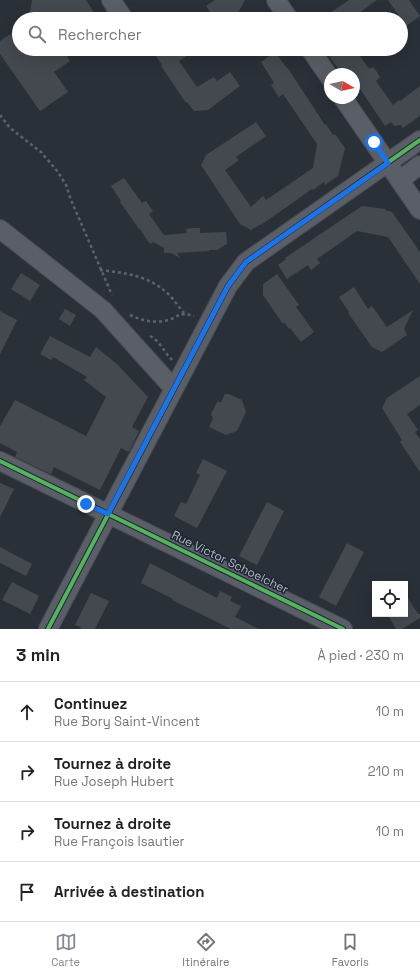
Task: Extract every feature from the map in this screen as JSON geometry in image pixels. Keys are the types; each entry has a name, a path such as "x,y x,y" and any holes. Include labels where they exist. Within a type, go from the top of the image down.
{"street":[{"path":"111,0 119,12"},
{"path":"276,0 284,12"},
{"path":"315,56 324,69"},
{"path":"348,104 420,210"},
{"path":"48,629 228,286 246,262 420,140"},
{"path":"400,180 420,165"},
{"path":"0,230 103,310 174,389"},
{"name":"Rue Victor Schoelcher","path":"0,461 343,629"}],"path":[{"path":"0,114 10,128 41,152 66,184 71,200 112,296"},
{"path":"100,270 130,273 152,282 167,292 184,313 198,318"},
{"path":"126,314 145,321 164,321 184,313"}],"building":[{"path":"32,0 86,0 93,11 91,12 30,12"},
{"path":"215,0 245,0 239,12 210,12 206,6"},
{"path":"349,0 377,0 361,12 331,12"},
{"path":"388,0 409,0 420,16 408,25 408,12 396,12"},
{"path":"12,33 12,56 67,56 70,61 54,72 68,92 40,111 0,54 0,41"},
{"path":"156,56 186,56 179,61 197,87 214,77 217,81 230,72 240,86 208,110 194,111 187,102 186,103 161,66 162,65"},
{"path":"269,56 278,56 287,67 325,125 326,124 333,135 335,134 345,148 338,176 325,185 324,182 313,190 312,189 261,225 251,230 240,224 201,165 206,155 256,122 266,136 236,157 239,160 225,170 251,207 263,196 266,200 313,168 317,144 283,94 279,97 271,85 274,83 261,62"},
{"path":"329,56 360,56 369,69 373,67 377,72 380,77 376,81 393,105 420,86 420,116 403,128 401,125 394,126 391,122 385,126 360,89 360,68 338,68"},
{"path":"124,178 142,203 146,201 153,211 149,214 164,235 187,233 186,229 200,228 200,233 226,232 227,244 217,250 177,253 180,258 171,253 164,253 164,248 153,242 150,244 120,202 121,201 111,186"},
{"path":"362,206 385,209 392,212 420,252 420,284 388,237 357,231 317,259 320,263 311,270 308,265 287,279 278,265 286,259 285,258"},
{"path":"21,273 40,285 30,301 11,289"},
{"path":"277,274 299,305 296,307 314,332 301,342 284,322 283,324 263,295 263,284"},
{"path":"354,287 368,309 372,306 387,327 413,310 404,329 407,335 382,352 372,347 348,313 349,312 339,297"},
{"path":"65,309 76,315 70,326 59,319"},
{"path":"0,311 17,320 0,354"},
{"path":"50,336 90,357 96,347 118,365 148,397 132,427 139,431 129,452 121,448 100,490 54,467 51,474 15,457 17,452 0,443 0,426 15,400 86,436 106,397 84,380 87,377 53,357 51,360 40,354"},
{"path":"420,376 420,405 407,414 418,430 415,432 420,439 420,472 400,442 402,440 382,408 387,398"},
{"path":"225,394 229,394 242,400 246,412 237,431 226,435 209,427 213,419 211,414 217,402 221,402"},
{"path":"203,459 227,471 197,528 174,516 181,502 186,504 200,475 196,473"},
{"path":"0,483 14,489 0,517"},
{"path":"267,502 284,511 257,565 239,556"},
{"path":"347,543 364,552 336,606 319,597"},
{"path":"0,547 32,564 26,576 0,563"},
{"path":"150,563 217,598 220,591 232,597 230,601 241,606 235,617 259,629 231,629 141,583"},
{"path":"12,582 39,596 30,614 2,600"},
{"path":"91,593 109,601 95,629 80,629 81,627 75,625"},
{"path":"408,598 418,614 420,614 420,618 402,629 396,629 389,617 408,617"}],"cycle path":[{"path":"48,629 228,286 246,262 420,140"},
{"path":"0,461 343,629"}],"route":[{"path":"86,504 108,514 228,286 246,262 388,163 374,142"}]}
